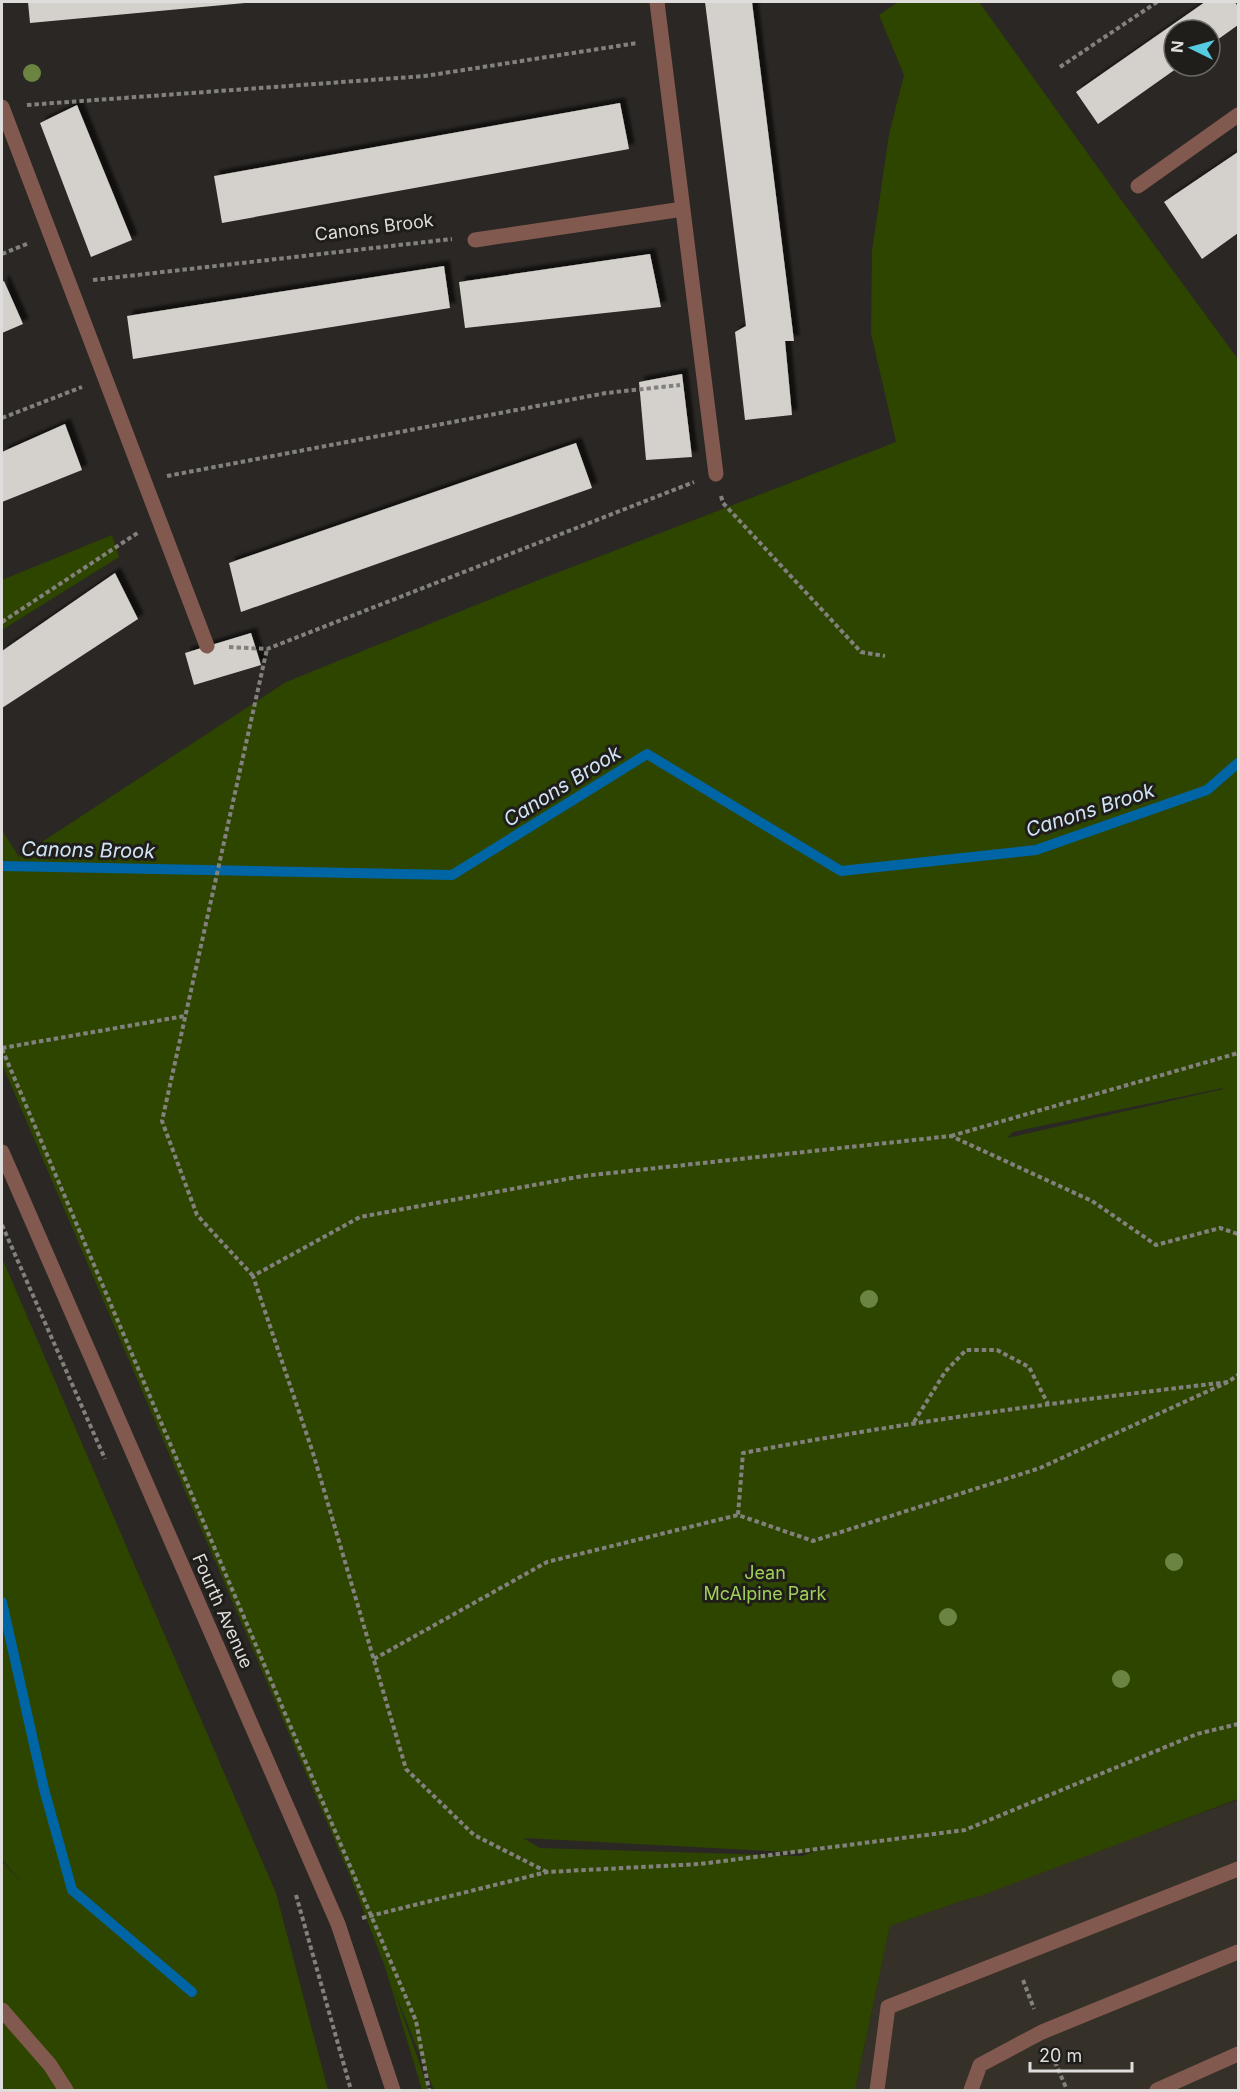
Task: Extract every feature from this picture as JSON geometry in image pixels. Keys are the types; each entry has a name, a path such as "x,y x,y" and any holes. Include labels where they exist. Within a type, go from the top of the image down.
{"street":[{"path":"657,2 716,474"},
{"path":"2,107 207,646"},
{"path":"1138,186 1239,115"},
{"path":"474,240 682,209"},
{"name":"Fourth Avenue","path":"2,1152 338,1924 393,2091"},
{"path":"877,2091 888,2007 1239,1869"},
{"path":"971,2091 980,2065 1042,2032 1239,1952"},
{"path":"2,2010 50,2065 66,2091"},
{"path":"1157,2091 1239,2054"}],"path":[{"path":"1060,67 1157,2"},
{"path":"23,105 425,76 662,39"},
{"name":"Canons Brook","path":"69,283 443,238 474,240"},
{"path":"2,418 105,378"},
{"path":"144,481 606,393 704,383"},
{"path":"207,646 267,649 716,474 723,503 861,652 885,656"},
{"path":"2,622 159,519"},
{"path":"267,649 162,1121 197,1215 253,1276 313,1453 406,1769 474,1835 547,1872"},
{"path":"185,1016 2,1049 416,2021 429,2091"},
{"path":"253,1276 360,1217 583,1176 951,1136 1239,1053"},
{"path":"951,1136 1092,1201 1156,1245 1220,1228 1239,1234"},
{"path":"2,1225 107,1464"},
{"path":"914,1423 945,1372 966,1350 997,1350 1029,1367 1048,1404"},
{"path":"374,1659 547,1562 738,1515 813,1541 1040,1468 1239,1375"},
{"path":"738,1515 743,1453 914,1423 1228,1382"},
{"path":"338,1924 547,1872 700,1864 965,1830 1197,1734 1239,1724"},
{"path":"293,1885 351,2091"}],"shaded area":[{"path":"1238,1800 1238,2090 855,2090 890,1926"}],"green space":[{"name":"Jean McAlpine Park","path":"898,2 979,2 1238,359 1238,1799 980,1896 890,1926 855,2090 434,2090 393,1988 429,2090 422,2090 385,1967 350,1876 2,1064 2,830 19,857 286,682 523,586 896,442 871,333 872,251 889,134 904,75 879,15","holes":["1223,1089 1007,1138 1013,1132","523,1838 805,1853 833,1845 802,1856 540,1848"]},
{"path":"112,535 119,557 2,630 2,580"},
{"path":"2,1258 276,1893 328,2090 2,2090 2,1861 25,1887 2,1859"}],"building":[{"path":"28,2 245,2 245,3 30,23"},
{"path":"705,2 752,2 794,341 785,341 792,415 745,420 735,332 746,326"},
{"path":"1205,2 1235,2 1238,7 1238,25 1222,36 1222,18 1182,18"},
{"path":"1162,32 1163,78 1098,124 1076,92"},
{"path":"620,103 629,149 222,223 214,176"},
{"path":"77,105 132,240 91,257 40,123"},
{"path":"1238,152 1238,233 1202,259 1164,202"},
{"path":"650,254 661,307 465,328 459,282"},
{"path":"444,266 450,308 133,359 127,316"},
{"path":"4,281 23,324 2,333 2,282"},
{"path":"682,374 692,457 646,460 639,382"},
{"path":"65,424 82,470 2,502 2,452"},
{"path":"576,443 592,488 241,612 229,563"},
{"path":"115,573 138,619 2,708 2,651"},
{"path":"251,633 261,665 194,685 185,653"}],"waterway":[{"name":"Canons Brook","path":"2,866 452,875 647,754 841,871 1036,850 1207,790 1238,763"},
{"path":"2,1602 44,1789 72,1890 192,1992"}]}
